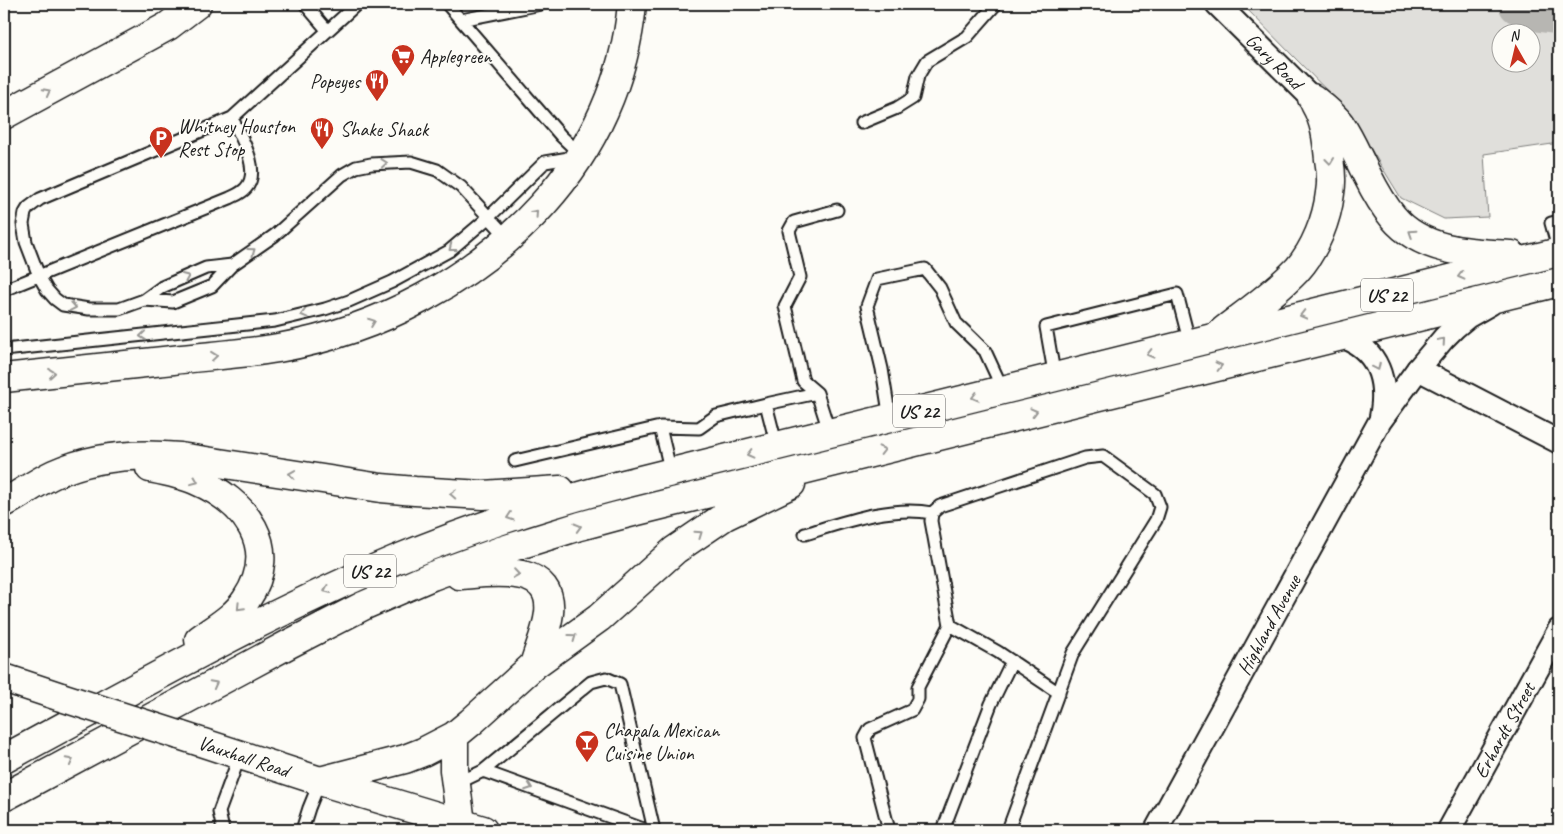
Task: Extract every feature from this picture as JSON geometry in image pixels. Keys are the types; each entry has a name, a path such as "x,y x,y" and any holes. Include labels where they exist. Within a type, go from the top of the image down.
{"main road":[{"path":"4,115 168,26 197,4"},
{"path":"4,378 278,348 328,336 378,320 423,298 477,264 509,239 567,177 581,156 606,109 615,86 627,40 632,4"},
{"path":"1312,98 1339,123 1376,193 1393,218 1418,238 1465,252 1554,253"},
{"path":"1202,341 1273,293 1299,268 1310,253 1320,231 1330,193 1331,178 1326,129 1312,98"},
{"name":"US 22","path":"4,759 282,612 396,560 513,516 624,484 1554,253"},
{"name":"US 22","path":"4,797 329,622 432,576 503,550 580,526 844,459 1559,282"},
{"path":"10,503 55,474 75,466 115,457 149,454 180,457 381,488 453,494 522,493 624,484"},
{"path":"320,780 405,759 454,736 534,665 599,618 675,550 733,512 844,459"},
{"path":"96,461 162,470 193,479 210,487 236,504 245,515 256,535 261,558 254,586 245,602 236,612 130,691"},
{"path":"432,576 512,573 530,578 538,583 544,589 549,604 547,624 534,665"},
{"name":"Vauxhall Road","path":"4,678 240,755 472,827"},
{"path":"454,736 455,784 472,827"}],"street":[{"name":"Gary Road","path":"1217,4 1312,98"},
{"name":"Highland Avenue","path":"1156,830 1380,421 1418,368 1455,327 1485,307 1513,293"},
{"name":"Highland Avenue","path":"1342,336 1360,345 1376,362 1380,372 1384,396 1380,421"},
{"path":"1418,368 1559,442"},
{"name":"Erhardt Street","path":"1449,830 1559,630"}],"lane":[{"path":"305,4 327,30"},
{"path":"232,266 206,268 162,287 144,300 119,309 71,308 55,299 39,276 23,229 25,213 40,198 232,118 357,4"},
{"path":"447,4 561,136 581,156"},
{"path":"461,20 541,4"},
{"path":"861,123 898,108 913,98 918,76 928,61 967,37 996,4"},
{"path":"4,290 241,192 250,182 252,167 232,118"},
{"path":"4,350 275,321 325,309 372,292 428,264 449,251 489,217 545,162 581,156"},
{"path":"144,300 173,302 212,286 232,266 275,235 342,175 356,168 371,164 411,162 437,170 460,187 509,239"},
{"path":"830,434 817,393 803,381 785,306 800,277 789,232 794,222 837,210"},
{"path":"1554,253 1551,223 1559,221"},
{"path":"890,419 882,369 866,306 877,280 925,269 940,288 956,324 985,351 1003,390"},
{"path":"1055,378 1046,327 1177,294 1202,341"},
{"path":"515,462 660,427 699,428 716,416 817,393"},
{"path":"766,404 777,447"},
{"path":"660,427 671,473"},
{"path":"889,830 865,738 870,729 912,710 918,699 918,687 950,625 931,522 932,513 940,506 1085,458 1102,456 1155,494 1160,507 1156,520 1074,653 1008,830"},
{"path":"805,534 836,524 892,511 910,510 932,513"},
{"path":"950,625 1012,661 1059,693"},
{"path":"944,830 991,704 1012,661"},
{"path":"455,784 483,771 591,682 606,678 620,684 654,830"},
{"path":"223,830 219,812 240,755"},
{"path":"483,771 646,830"},
{"path":"302,830 320,780"}],"shaded area":[{"path":"1242,4 1559,4 1559,143 1484,154 1488,217 1444,219 1401,198 1348,112"}],"waterway":[{"path":"1519,4 1537,11 1559,14"}],"place":[{"name":"Applegreen","path":"403,77"},
{"name":"Popeyes","path":"377,102"},
{"name":"Shake Shack","path":"322,150"},
{"name":"Whitney Houston Rest Stop","path":"161,159"},
{"name":"Chapala Mexican Cuisine Union","path":"587,763"}]}
